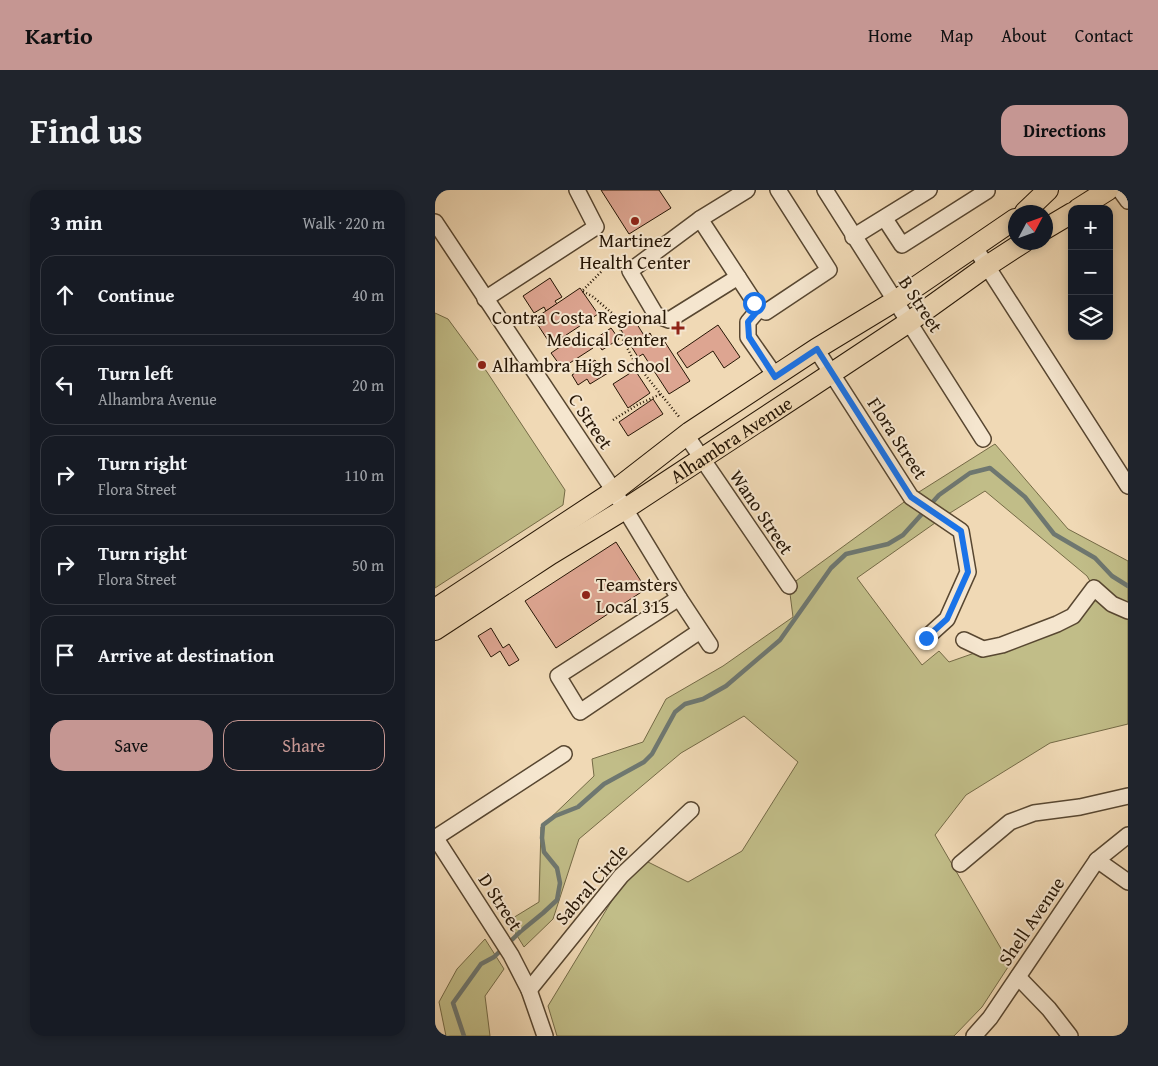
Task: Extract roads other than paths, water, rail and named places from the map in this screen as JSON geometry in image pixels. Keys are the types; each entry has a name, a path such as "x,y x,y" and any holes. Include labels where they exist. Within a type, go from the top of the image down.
{"main road":[{"path":"1033,205 1049,190"},
{"path":"1053,224 1068,215"},
{"name":"Alhambra Avenue","path":"435,609 614,491 688,433 895,301 1008,224"},
{"name":"Alhambra Avenue","path":"435,630 832,374 1012,250"}],"street":[{"path":"485,299 595,227 577,190"},
{"path":"738,277 669,320 656,315 629,270 700,219 747,190"},
{"path":"700,219 759,309 766,312 829,270 778,190"},
{"name":"B Street","path":"825,190 983,440"},
{"path":"853,237 885,219 929,190"},
{"path":"885,219 902,245 987,190"},
{"path":"1120,190 1128,201"},
{"name":"C Street","path":"435,222 614,491 710,645"},
{"path":"974,246 1128,486"},
{"path":"759,309 748,322 749,337 775,377"},
{"name":"Flora Street","path":"817,349 911,497 961,531 968,572 947,619 926,638"},
{"name":"Wano Street","path":"688,433 702,458 789,586"},
{"path":"964,640 983,649 1002,645 1057,624 1073,616 1094,588 1112,604 1128,611"},
{"path":"679,598 558,676 580,712 701,631"},
{"path":"435,838 564,754"},
{"path":"960,864 1010,822 1034,813 1080,807 1128,796"},
{"name":"Sabral Circle","path":"529,990 621,876 691,810"},
{"name":"Shell Avenue","path":"974,1036 990,1018 1097,860 1128,835"},
{"name":"D Street","path":"435,838 511,955 529,990"},
{"path":"1097,860 1128,882"},
{"path":"1018,977 1070,1036"},
{"path":"529,990 545,1036"}],"waterway":[{"path":"464,1036 453,1003 481,964 494,957 557,900 560,883 557,868 544,852 543,825 555,816 578,807 604,784 644,762 652,754 675,712 685,704 703,699 726,686 780,640 831,568 846,554 888,544 903,535 939,495 970,473 990,468 1025,497 1054,534 1095,558 1112,576 1128,586"}],"place":[{"name":"Martinez Health Center","path":"635,221"},
{"name":"Contra Costa Regional Medical Center","path":"678,328"},
{"name":"Alhambra High School","path":"482,365"},
{"name":"Teamsters Local 315","path":"586,595"}]}
